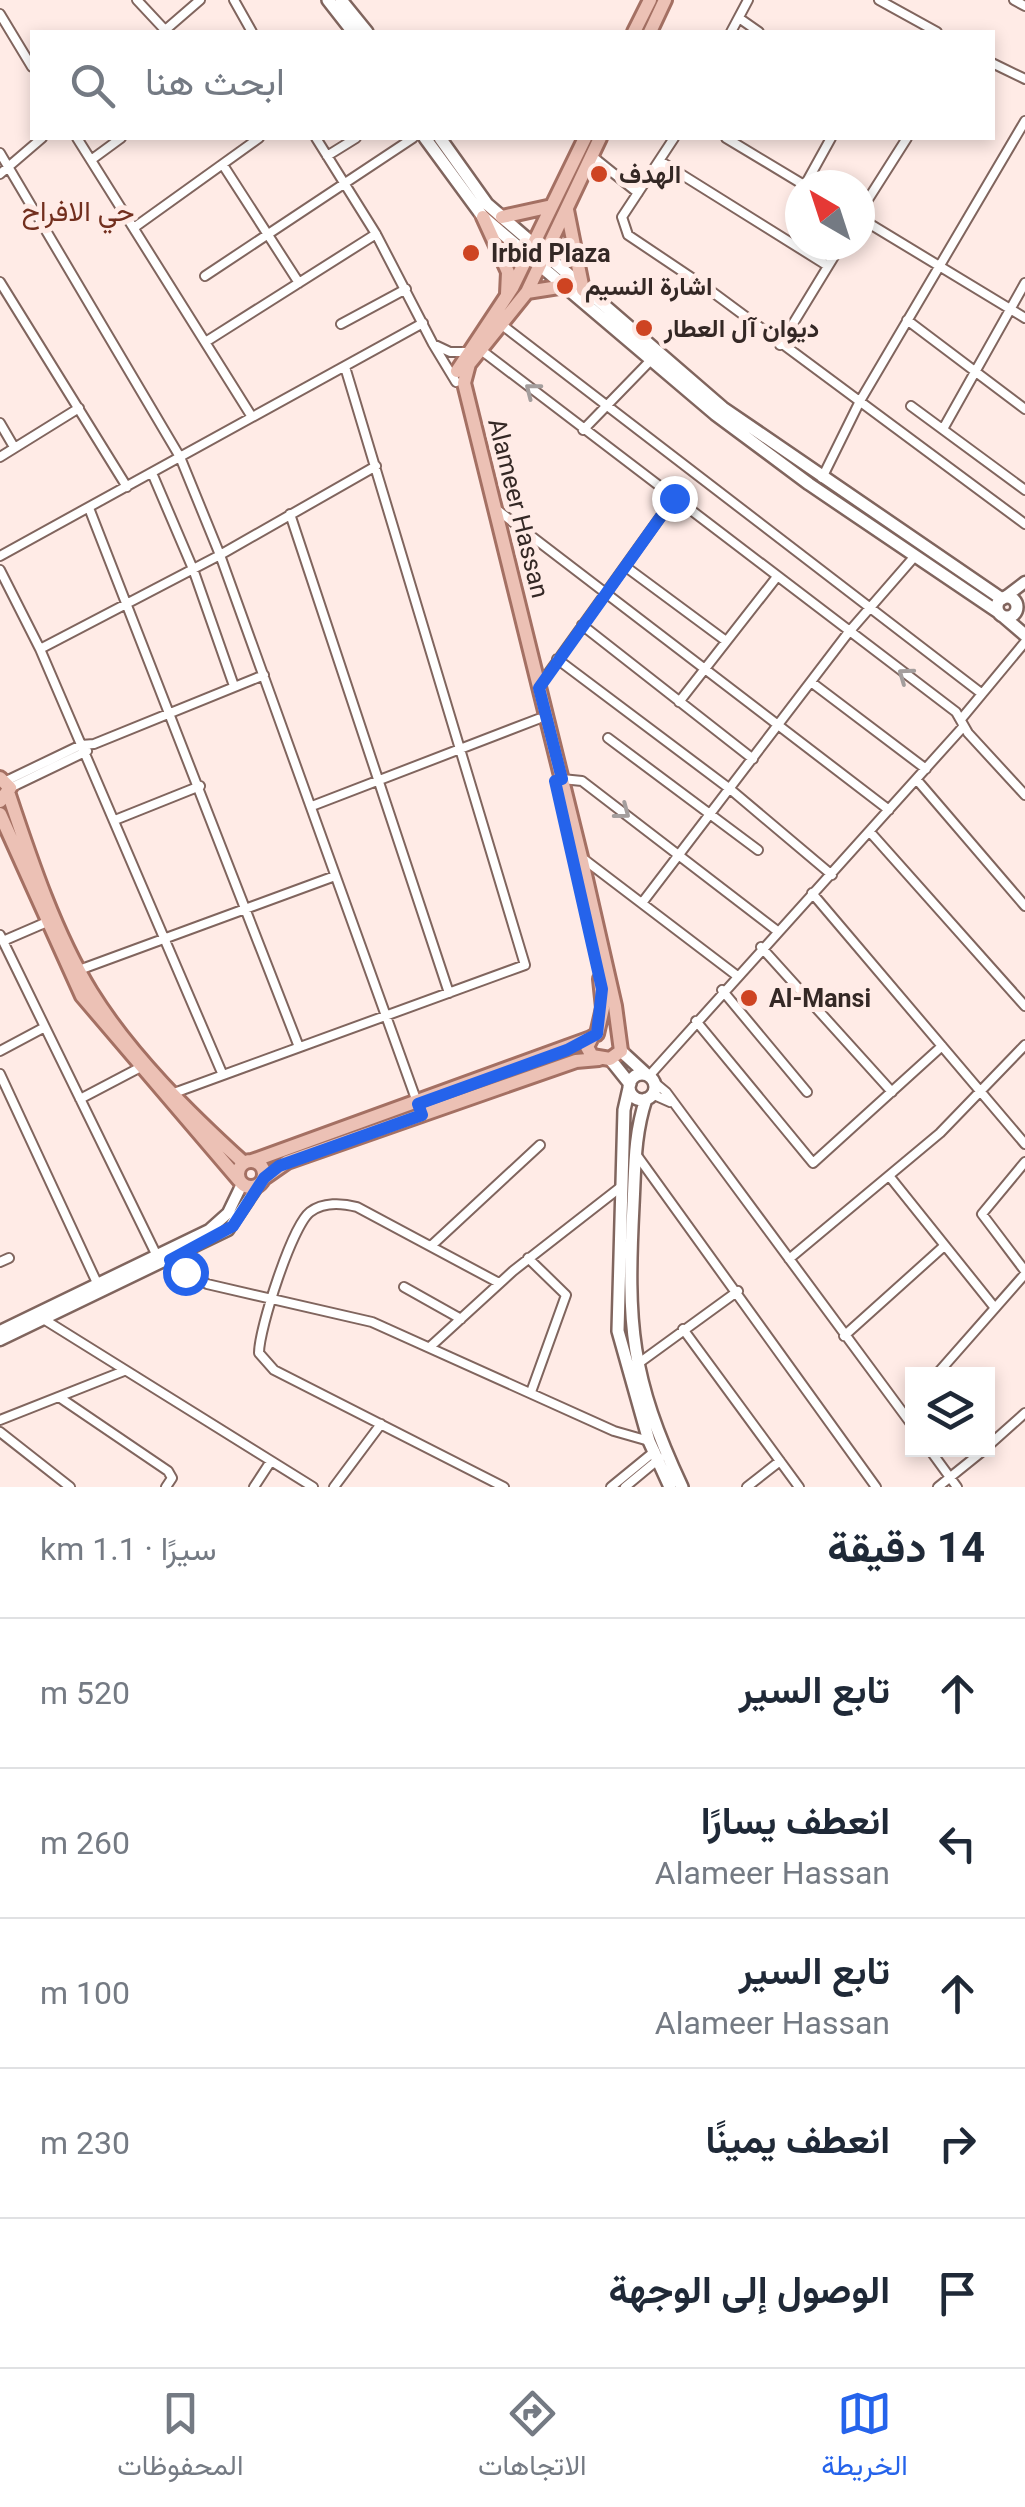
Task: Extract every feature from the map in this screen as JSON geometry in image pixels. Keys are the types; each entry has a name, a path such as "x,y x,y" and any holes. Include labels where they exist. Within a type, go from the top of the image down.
{"main road":[{"path":"328,0 351,30"},
{"path":"341,0 365,30"},
{"path":"635,30 650,0"},
{"path":"651,30 665,0"},
{"path":"427,140 483,217 508,272 506,299"},
{"path":"441,140 479,194 531,248 734,418 1002,607 1025,639"},
{"name":"Alameer Hassan","path":"584,140 506,299 474,351 456,382 507,570 538,719 558,780 581,857 620,1036 608,1057 587,1050 594,1036 602,989 558,780 539,688 464,383 474,351 502,325 526,292 599,140"},
{"path":"502,217 552,206"},
{"path":"567,210 584,290"},
{"path":"483,217 531,248"},
{"path":"544,259 565,286 728,425 916,556 1014,614 1016,606"},
{"path":"526,292 565,286"},
{"path":"1016,606 1025,620"},
{"path":"4,785 80,970 102,1009 174,1093 248,1162 261,1165 261,1182"},
{"path":"0,814 82,996 139,1068 240,1182 261,1182 287,1162 607,1031 620,1036"},
{"path":"248,1162 576,1062 608,1057 649,1085"},
{"path":"608,1057 637,1098 649,1085"},
{"path":"649,1085 634,1077 624,1110 622,1186 627,1201 629,1322 658,1448 682,1487"},
{"path":"649,1085 627,1201 618,1331 670,1487"},
{"path":"240,1182 248,1162"}],"street":[{"path":"137,0 162,30"},
{"path":"166,30 200,0"},
{"path":"234,0 251,30"},
{"path":"732,30 748,0"},
{"path":"879,0 933,30"},
{"path":"1014,0 1025,6"},
{"path":"0,14 30,63"},
{"path":"739,18 756,30"},
{"path":"995,64 1025,80"},
{"path":"822,478 860,401 1025,121"},
{"path":"0,174 40,140"},
{"path":"78,140 252,416"},
{"path":"91,160 118,140"},
{"path":"135,228 256,140"},
{"path":"317,140 376,234 456,382"},
{"path":"327,156 353,140"},
{"path":"205,276 410,140"},
{"path":"673,140 622,217 628,234 1025,524"},
{"path":"730,140 785,173"},
{"path":"742,147 747,140"},
{"path":"813,170 830,140"},
{"path":"875,190 906,140"},
{"path":"0,153 180,458 220,555 420,1110"},
{"path":"592,156 638,194"},
{"path":"660,161 828,266"},
{"path":"222,165 299,283"},
{"path":"875,225 1025,318"},
{"path":"207,341 376,234"},
{"path":"780,344 831,260"},
{"path":"0,282 127,487"},
{"path":"943,430 1025,283"},
{"path":"341,324 406,288"},
{"path":"907,320 1025,410"},
{"path":"0,556 423,323"},
{"path":"502,325 981,694"},
{"path":"433,344 443,350 474,351 674,498 963,722 1025,795"},
{"path":"583,430 651,360"},
{"path":"174,1093 522,968 526,961 345,367"},
{"path":"911,406 1025,490"},
{"path":"0,456 78,408"},
{"path":"0,423 14,447"},
{"path":"40,649 220,555 376,466"},
{"path":"152,473 193,569 234,686"},
{"path":"539,688 674,498"},
{"path":"89,508 300,1047"},
{"path":"496,509 889,810"},
{"path":"290,514 449,992"},
{"path":"642,903 848,633 916,556"},
{"path":"626,567 726,642"},
{"path":"0,570 40,649 222,1073"},
{"path":"679,702 776,578"},
{"path":"1002,607 1025,583"},
{"path":"1016,606 1025,583"},
{"path":"582,625 753,759"},
{"path":"905,1415 674,1104 649,1085 722,990 916,780 1025,639"},
{"path":"533,664 557,658"},
{"path":"557,658 730,790 832,875"},
{"path":"4,785 264,675"},
{"path":"811,682 926,768"},
{"path":"312,806 538,719"},
{"path":"608,738 758,850"},
{"path":"558,780 578,779 776,930"},
{"path":"916,780 1025,906"},
{"path":"115,820 200,786"},
{"path":"870,832 1025,1006"},
{"path":"581,857 736,975"},
{"path":"80,970 334,876"},
{"path":"812,894 1025,1144"},
{"path":"46,922 1,938 157,1256"},
{"path":"762,946 892,1092"},
{"path":"722,990 808,1092"},
{"path":"696,1021 813,1163 942,1046"},
{"path":"0,1051 45,1026"},
{"path":"788,1258 890,1177 981,1093 1025,1045"},
{"path":"80,1099 139,1068"},
{"path":"0,1074 98,1285"},
{"path":"431,1246 540,1145"},
{"path":"634,1152 876,1487"},
{"path":"943,1367 1025,1273 982,1214 1025,1162"},
{"path":"890,1177 995,1308"},
{"path":"0,1331 218,1223 240,1182"},
{"path":"0,1340 233,1226 261,1182"},
{"path":"432,1346 528,1258 622,1186"},
{"path":"499,1283 356,1207 332,1204 317,1208 302,1222 259,1342 266,1363 504,1487"},
{"path":"844,1336 943,1247"},
{"path":"528,1258 566,1295 531,1392"},
{"path":"170,1260 207,1284 360,1318 432,1346 658,1448"},
{"path":"404,1287 461,1319"},
{"path":"636,1365 738,1292"},
{"path":"45,1320 313,1487"},
{"path":"684,1329 799,1487"},
{"path":"0,1420 124,1371"},
{"path":"59,1397 168,1470 172,1478 166,1487"},
{"path":"995,1440 1025,1413"},
{"path":"334,1487 380,1424"},
{"path":"0,1432 70,1487"},
{"path":"611,1487 658,1448"},
{"path":"625,1487 658,1448"},
{"path":"935,1457 957,1487"},
{"path":"938,1487 975,1457"},
{"path":"254,1487 271,1461"},
{"path":"747,1487 780,1461"},
{"path":"51,1487 58,1478"}],"place":[{"name":"الهدف","path":"599,174"},
{"name":"Irbid Plaza","path":"471,253"},
{"name":"اشارة النسيم","path":"565,286"},
{"name":"ديوان آل العطار","path":"644,328"},
{"name":"Al-Mansi","path":"749,998"}],"district":[{"name":"حي الافراح","path":"78,211"}],"route":[{"path":"185,1272 170,1260 233,1226 264,1178 279,1166 422,1115 418,1104 567,1050 597,1034 603,1008 602,989 555,781 562,779 539,688 674,498"}]}
